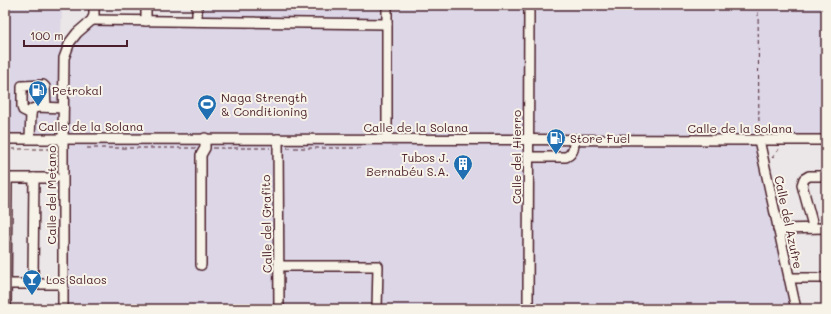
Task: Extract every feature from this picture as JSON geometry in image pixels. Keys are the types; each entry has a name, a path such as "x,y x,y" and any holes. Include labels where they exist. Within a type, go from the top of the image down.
{"street":[{"path":"94,5 94,15 92,20 387,24"},
{"path":"146,5 146,21"},
{"path":"197,5 197,21"},
{"path":"387,5 387,139"},
{"name":"Calle del Hierro","path":"528,309 529,5"},
{"name":"Calle del Metano","path":"63,309 64,68 66,50 70,42 77,33 92,20"},
{"path":"31,114 23,110 22,107 21,88 25,85 43,85 46,87 46,107"},
{"path":"30,138 32,109 38,107 63,108"},
{"path":"201,265 201,155 205,148 205,138"},
{"name":"Calle de la Solana","path":"5,139 278,138 826,140"},
{"name":"Calle del Grafito","path":"278,138 279,309"},
{"path":"528,157 566,157 571,154 573,150 574,139"},
{"name":"Calle del Azufre","path":"759,140 796,309"},
{"path":"812,228 812,222 802,185 804,179 809,176 826,176"},
{"path":"6,309 6,178 55,178"},
{"path":"33,277 34,178"},
{"path":"778,230 826,228"},
{"path":"279,266 378,266 377,309"},
{"path":"789,278 826,280"},
{"path":"6,284 63,284"}],"path":[{"path":"758,5 759,140"},
{"path":"5,149 52,148 55,150 55,153"},
{"path":"87,148 365,148"},
{"path":"764,163 769,162 780,148"}],"shaded area":[{"path":"5,5 62,5 61,35 70,42 92,20 197,21 197,5 826,5 826,140 760,140 796,309 63,309 63,139 5,139"}],"place":[{"name":"Petrokal","path":"38,107"},
{"name":"Naga Strength & Conditioning","path":"207,121"},
{"name":"Store Fuel","path":"556,155"},
{"name":"Tubos J. Bernabéu S.A.","path":"463,181"},
{"name":"Los Salaos","path":"32,296"}]}
